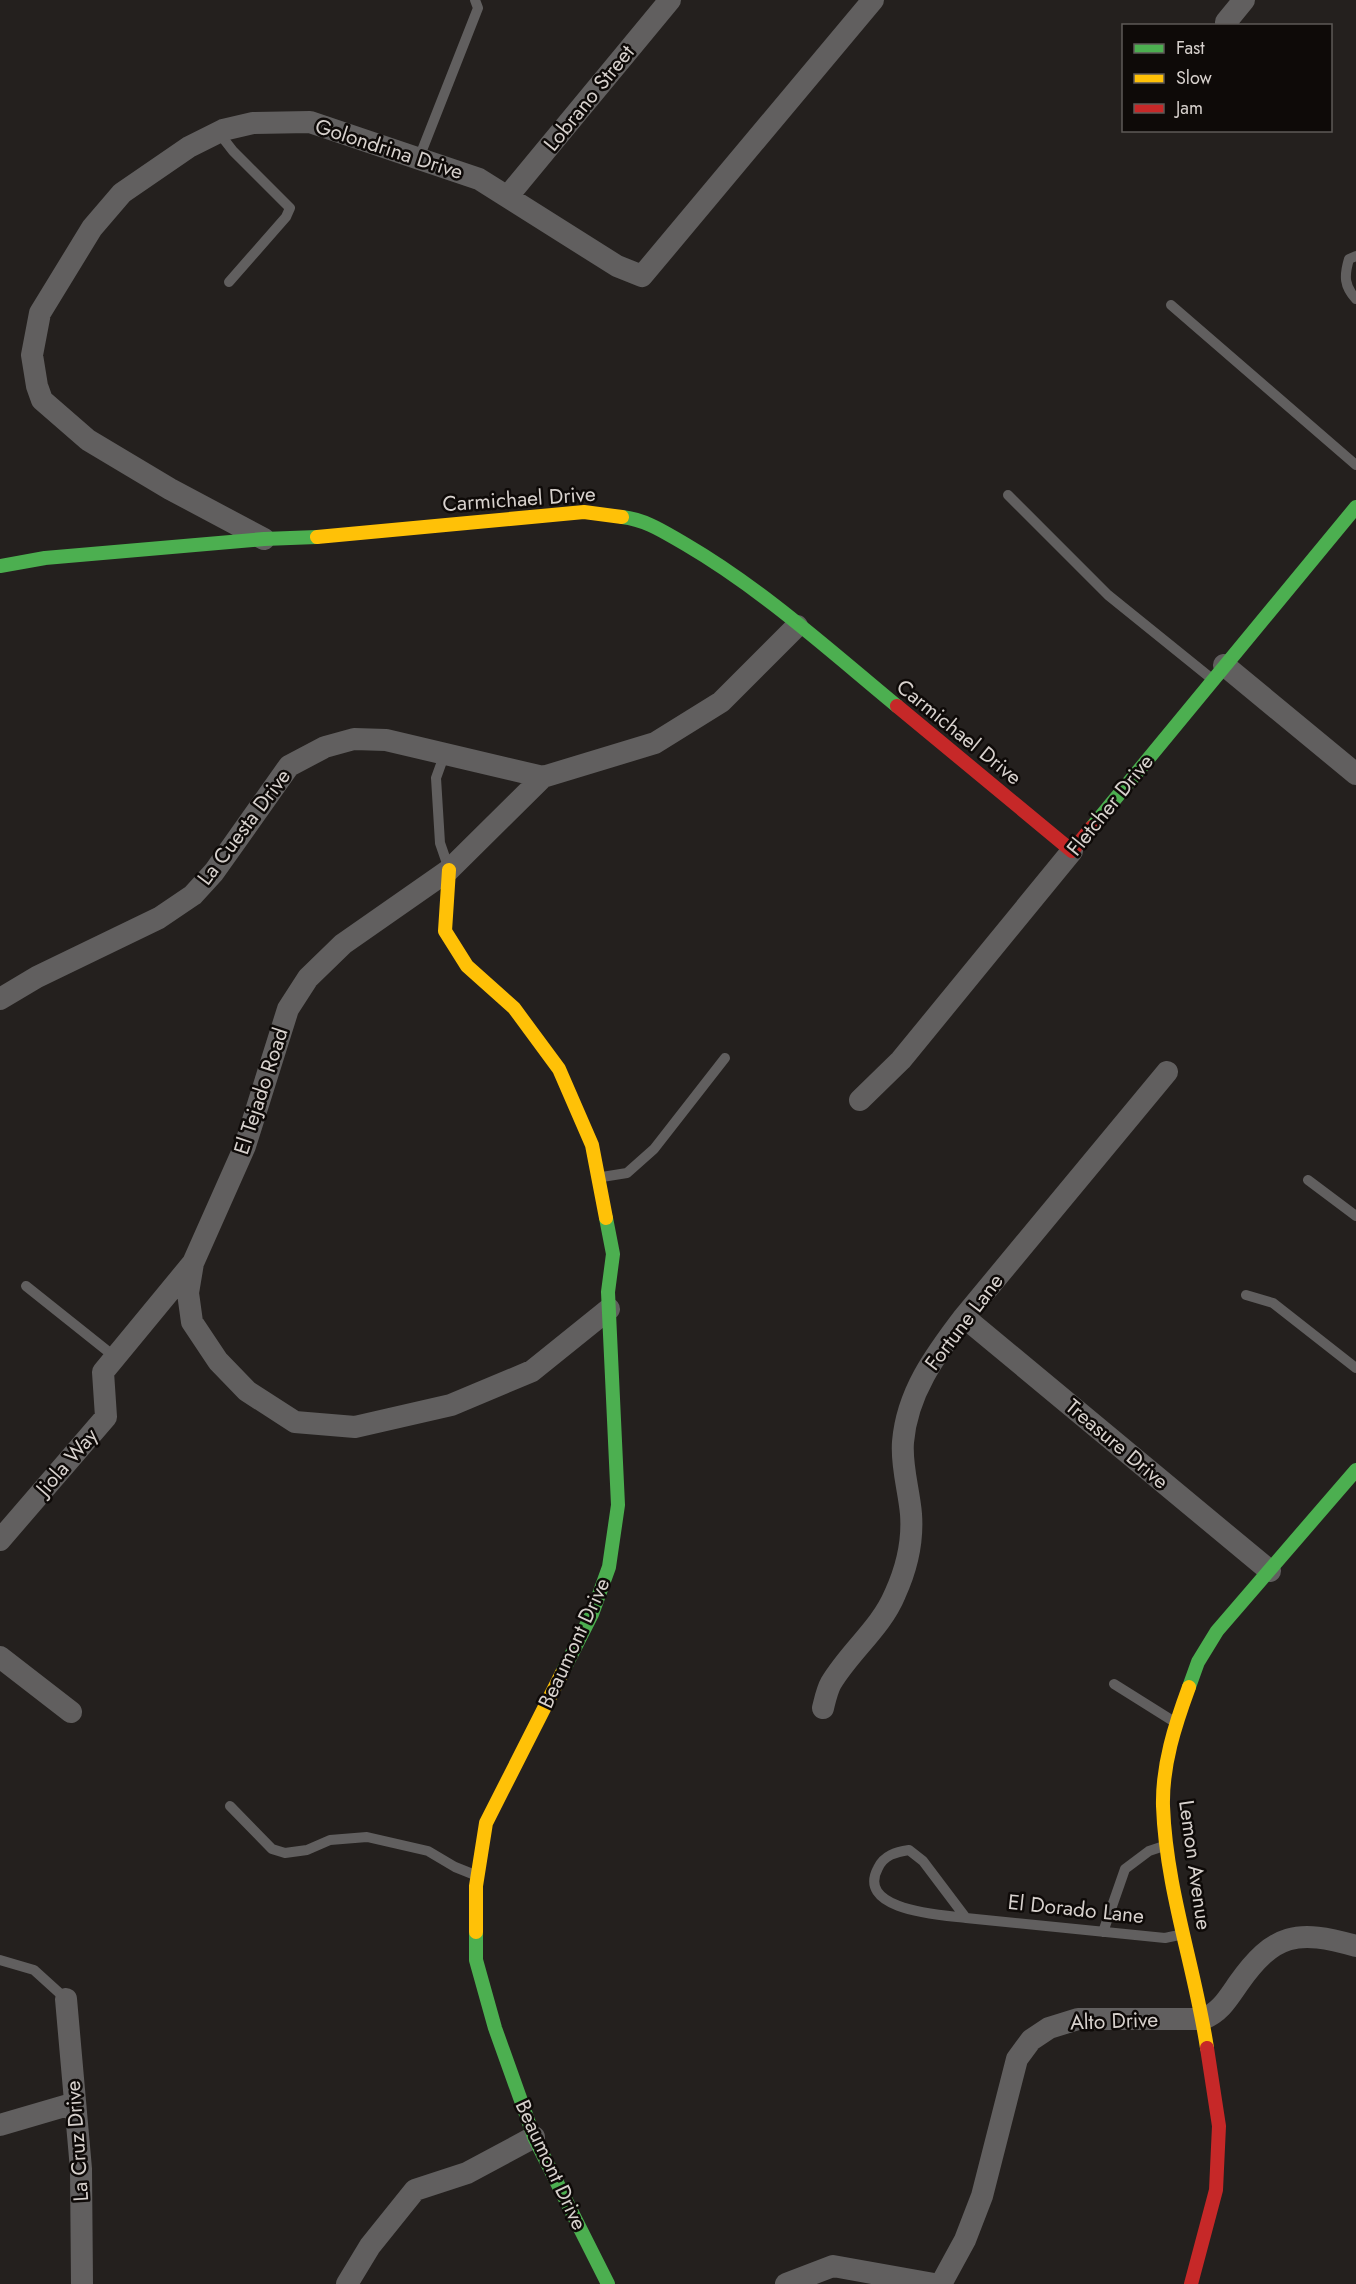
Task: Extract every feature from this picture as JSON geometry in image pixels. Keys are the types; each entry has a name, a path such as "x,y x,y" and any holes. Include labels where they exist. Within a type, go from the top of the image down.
{"street":[{"name":"Lobrano Street","path":"508,196 670,0"},
{"name":"Golondrina Drive","path":"264,539 170,489 88,440 42,400 33,371 33,340 40,313 92,228 122,193 189,147 219,133 252,123 310,122 479,179 617,266 642,276 873,0"},
{"path":"1226,21 1244,0"},
{"name":"Fletcher Drive","path":"860,1100 901,1060 1356,507"},
{"name":"Carmichael Drive","path":"0,566 45,558 264,539 298,539 584,512 642,519 714,561 770,601 797,627 1072,851"},
{"name":"El Tejado Road","path":"609,1310 532,1371 450,1406 355,1427 295,1422 247,1391 218,1361 192,1322 188,1293 193,1263 245,1146 288,1009 308,978 343,944 449,870 543,777 655,743 721,702 797,627"},
{"path":"1218,672 1356,774"},
{"name":"La Cuesta Drive","path":"0,999 37,976 159,918 193,895 214,872 289,766 325,747 354,739 386,740 445,752 543,777"},
{"name":"Beaumont Drive","path":"449,870 445,931 467,966 514,1008 559,1069 592,1145 613,1254 608,1292 618,1505 609,1567 592,1614 486,1823 478,1876 476,1960 495,2028 534,2137 608,2284"},
{"name":"Fortune Lane","path":"823,1708 830,1684 865,1641 895,1596 908,1556 911,1517 903,1463 906,1422 919,1383 937,1352 964,1317 1167,1072"},
{"name":"Jiola Way","path":"0,1540 106,1417 103,1372 193,1263"},
{"name":"Treasure Drive","path":"964,1317 1270,1571"},
{"name":"Lemon Avenue","path":"1191,2284 1216,2190 1219,2126 1203,2019 1182,1934 1167,1845 1163,1805 1167,1763 1176,1723 1198,1662 1217,1631 1356,1470"},
{"path":"0,1658 71,1712"},
{"path":"1203,2019 1217,2013 1262,1955 1284,1941 1316,1935 1356,1946"},
{"name":"La Cruz Drive","path":"66,1999 81,2169 82,2284"},
{"name":"Alto Drive","path":"941,2284 965,2240 982,2196 1017,2060 1031,2040 1049,2028 1077,2019 1203,2019"},
{"path":"0,2125 75,2103"},
{"path":"347,2284 370,2246 415,2190 467,2173 534,2137"},
{"path":"786,2284 833,2266 934,2284"}],"lane":[{"path":"419,158 478,8 475,0"},
{"path":"219,133 233,151 291,208 286,218 229,282"},
{"path":"1356,256 1349,259 1345,273 1347,289 1356,299"},
{"path":"1171,305 1356,465"},
{"path":"1008,495 1108,595 1218,672"},
{"path":"445,752 436,778 440,843 449,870"},
{"path":"599,1177 627,1173 654,1149 725,1058"},
{"path":"1308,1180 1356,1216"},
{"path":"26,1286 116,1357"},
{"path":"1246,1295 1273,1303 1356,1368"},
{"path":"1114,1684 1176,1723"},
{"path":"230,1806 272,1849 285,1853 307,1850 330,1840 367,1837 428,1851 455,1867 478,1876"},
{"path":"1103,1932 1125,1869 1149,1851 1167,1845"},
{"name":"El Dorado Lane","path":"966,1918 923,1861 909,1851 892,1852 878,1867 874,1879 879,1893 891,1903 910,1910 966,1918 1165,1938 1182,1934"},
{"path":"0,1960 34,1970 66,1999"}],"traffic: fast":[{"path":"1092,827 1356,507"},
{"path":"622,517 639,521 662,531 741,580 794,620 897,706"},
{"path":"0,566 45,558 264,539 317,537"},
{"path":"562,1673 592,1614 609,1567 618,1505 608,1292 613,1254 606,1218"},
{"path":"1189,1687 1198,1662 1217,1631 1356,1470"},
{"path":"476,1932 476,1960 495,2028 534,2137 608,2284"}],"traffic: slow":[{"path":"317,537 584,512 622,517"},
{"path":"449,870 445,931 467,966 514,1008 559,1069 592,1145 606,1218"},
{"path":"476,1932 476,1886 486,1823 562,1673"},
{"path":"1189,1687 1167,1760 1163,1806 1169,1868 1207,2048"}],"traffic: jam":[{"path":"897,706 1072,851 1092,827"},
{"path":"1191,2284 1216,2190 1219,2126 1207,2048"}]}
